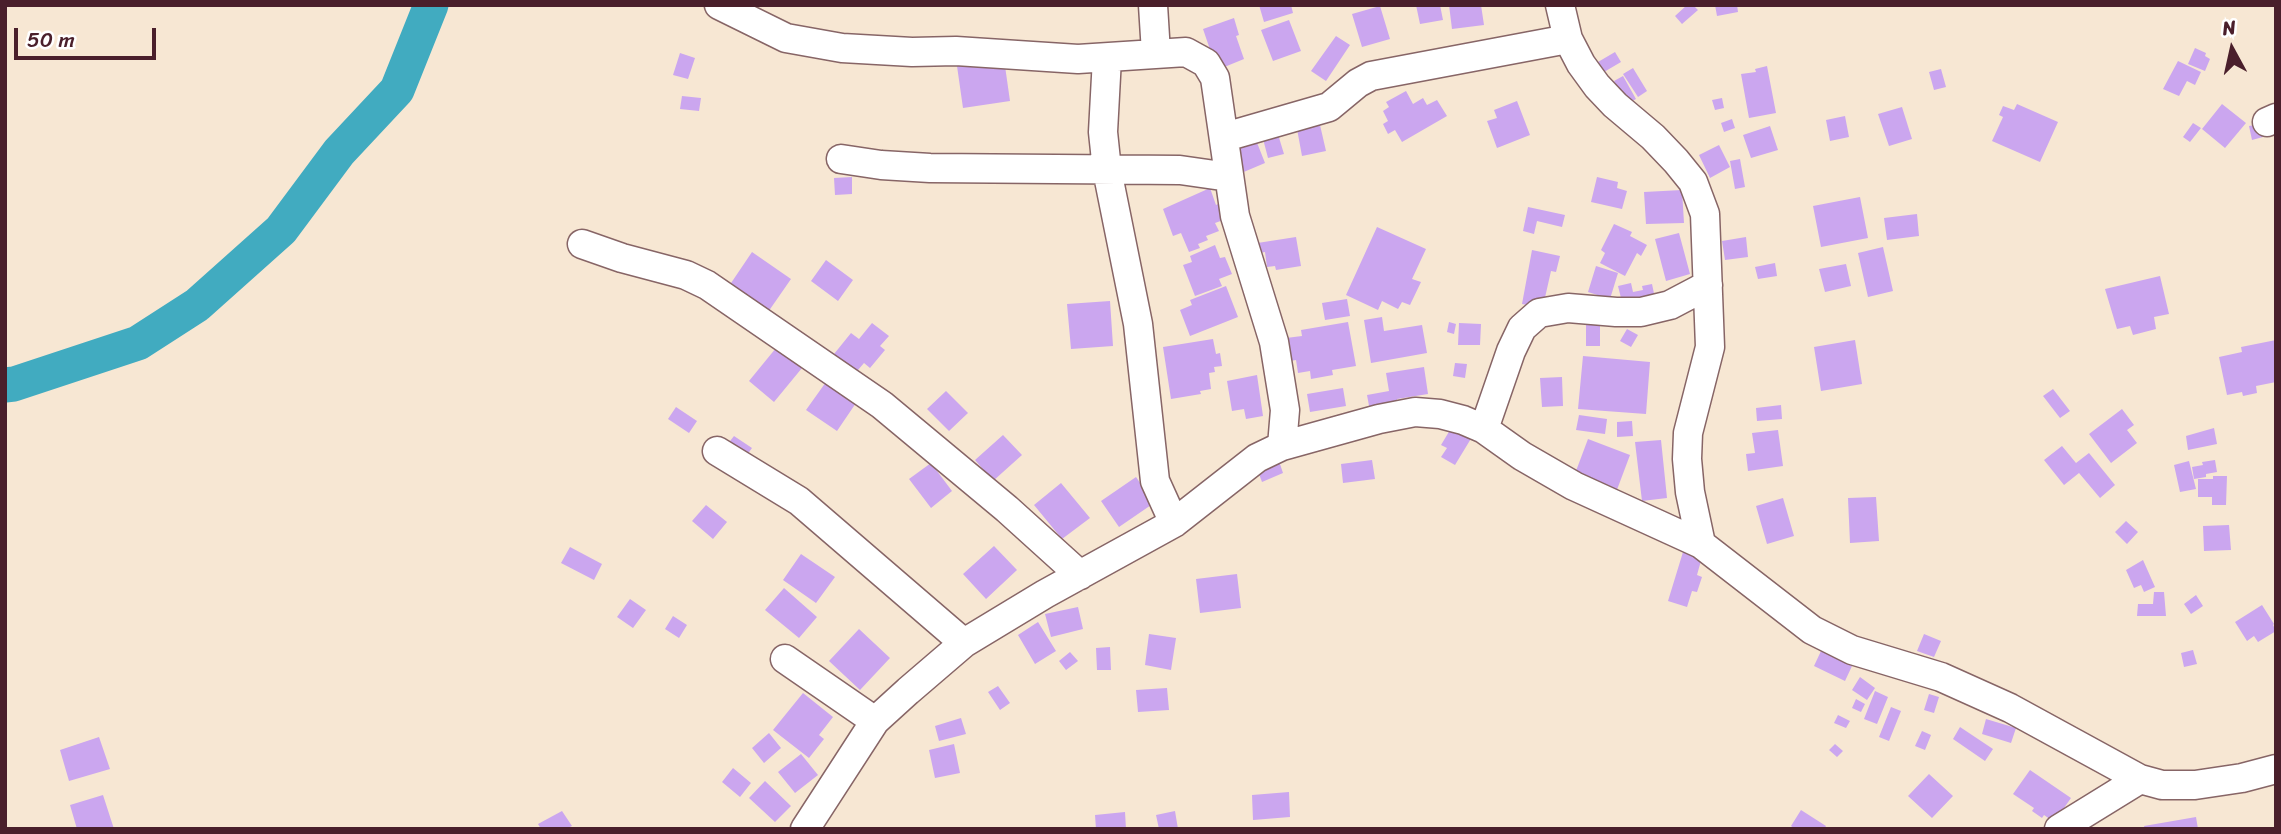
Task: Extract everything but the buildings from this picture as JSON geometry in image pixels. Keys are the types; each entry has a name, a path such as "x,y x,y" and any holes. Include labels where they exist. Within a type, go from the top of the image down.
{"street":[{"path":"719,5 786,38 842,48 986,52 1068,59 1186,51 1206,63 1215,78 1225,137 1228,177 1241,239 1264,307 1276,354 1285,410 1282,446"},
{"path":"1153,5 1157,53"},
{"path":"1560,5 1568,39 1581,64 1615,105 1653,137 1693,182 1705,214 1710,347 1688,433 1687,459 1690,492 1701,544"},
{"path":"1225,137 1329,107 1371,76 1568,39"},
{"path":"1107,58 1104,132 1107,170 1138,324 1155,481 1174,523"},
{"path":"841,159 930,168 1180,170 1228,177"},
{"path":"583,243 622,258 674,271 707,285 882,405 1007,509 1080,575"},
{"path":"1484,429 1511,351 1522,328 1539,313 1568,308 1641,312 1670,305 1709,285"},
{"path":"805,829 875,721 964,643 1174,523 1257,458 1282,446 1379,419 1415,412 1452,417 1484,429 1522,456 1574,486 1701,544 1812,630 1852,650 1941,677 2010,708 2140,779 2162,785 2195,785 2242,778 2276,769"},
{"path":"717,451 799,502 964,643"},
{"path":"785,659 875,721"},
{"path":"2062,828 2140,779"}],"waterway":[{"path":"5,385 138,343 197,305 281,230 339,152 397,90 431,5"}]}
